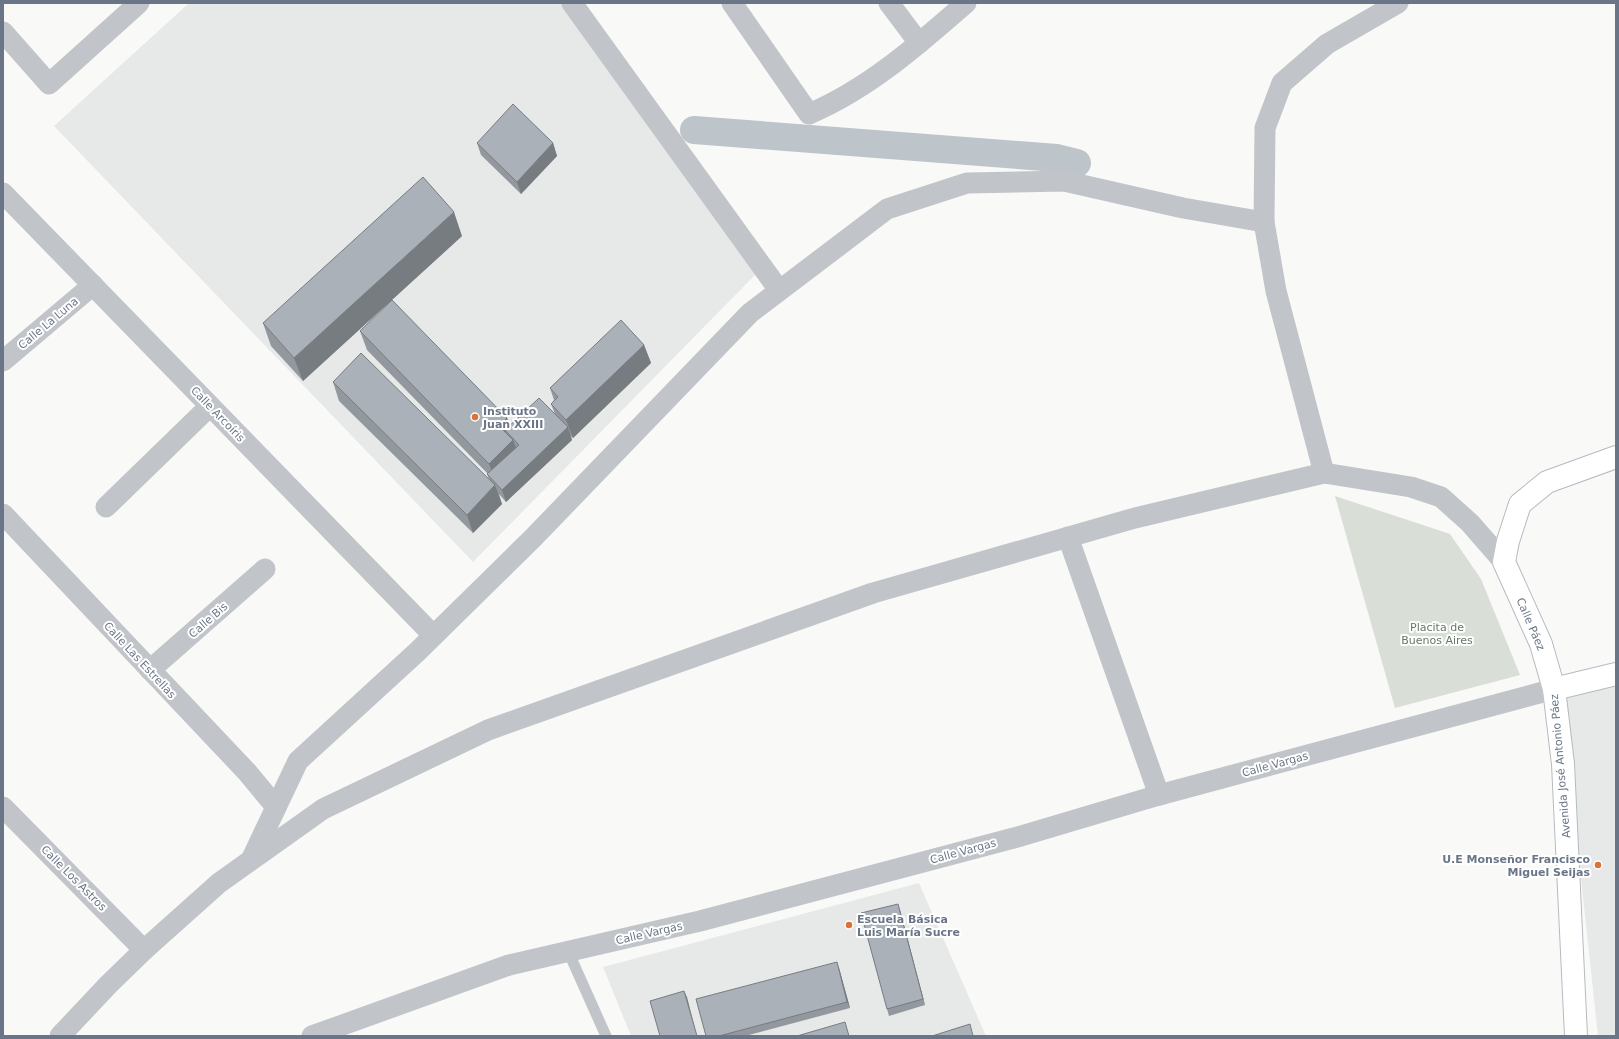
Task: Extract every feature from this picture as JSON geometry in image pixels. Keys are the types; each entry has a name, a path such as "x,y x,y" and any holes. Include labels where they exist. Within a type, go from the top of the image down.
{"street":[{"path":"3,32 49,84 139,3"},
{"path":"572,3 779,290"},
{"path":"732,3 809,114 832,105 880,73 919,43 966,3"},
{"path":"889,3 919,43"},
{"path":"1324,473 1276,291 1264,222 1265,128 1282,83 1326,44 1398,3"},
{"path":"250,860 298,761 417,652 533,538 750,313 887,209 967,183 1064,181 1183,208 1264,222"},
{"name":"Calle Arcoíris","path":"3,193 433,635"},
{"name":"Calle La Luna","path":"3,361 93,286"},
{"path":"106,507 210,406"},
{"path":"1504,562 1508,541 1520,504 1547,482 1616,457"},
{"path":"60,1036 108,985 144,950 218,883 323,809 488,730 873,593 1143,516 1324,473 1411,487 1442,497 1470,523 1504,562"},
{"name":"Calle Las Estrellas","path":"3,514 247,772 276,807"},
{"path":"1068,537 1159,796"},
{"name":"Calle Páez","path":"1504,562 1541,644 1554,688"},
{"name":"Calle Bis","path":"150,670 265,569"},
{"name":"Calle Vargas","path":"312,1036 509,965 723,915 1021,836 1159,796 1554,688 1616,674"},
{"name":"Avenida José Antonio Páez","path":"1554,688 1563,764 1576,1036"},
{"name":"Calle Los Astros","path":"3,807 144,950"}],"lane":[{"path":"568,951 606,1036"}],"shaded area":[{"name":"Instituto Juan XXIII","path":"189,3 565,3 758,272 473,562 54,126"},
{"name":"U.E Monseñor Francisco Miguel Seijas","path":"1616,682 1616,1036 1598,1036 1561,694"},
{"name":"Escuela Básica Luis María Sucre","path":"919,883 986,1036 631,1036 603,967"}],"green space":[{"name":"Placita de Buenos Aires","path":"1335,496 1450,534 1481,579 1520,675 1395,708"}],"building":[{"path":"513,104 553,143 517,182 477,143"},
{"path":"423,177 454,212 294,358 263,323"},
{"path":"392,300 507,418 499,426 513,440 489,464 360,331"},
{"path":"621,320 644,345 566,420 551,404 558,397 550,388"},
{"path":"361,353 495,485 467,515 333,382"},
{"path":"539,398 568,427 502,490 487,474 519,445 505,430"},
{"path":"898,904 923,999 887,1009 861,913"},
{"path":"837,962 847,1002 719,1036 706,1036 696,999"},
{"path":"684,991 697,1036 660,1036 650,1001"},
{"path":"845,1022 849,1036 797,1036"},
{"path":"970,1024 973,1036 932,1036"}],"waterway":[{"path":"694,130 1057,158 1077,163"}],"place":[{"name":"Instituto Juan XXIII","path":"475,417"},
{"name":"U.E Monseñor Francisco Miguel Seijas","path":"1598,865"},
{"name":"Escuela Básica Luis María Sucre","path":"849,925"}]}
